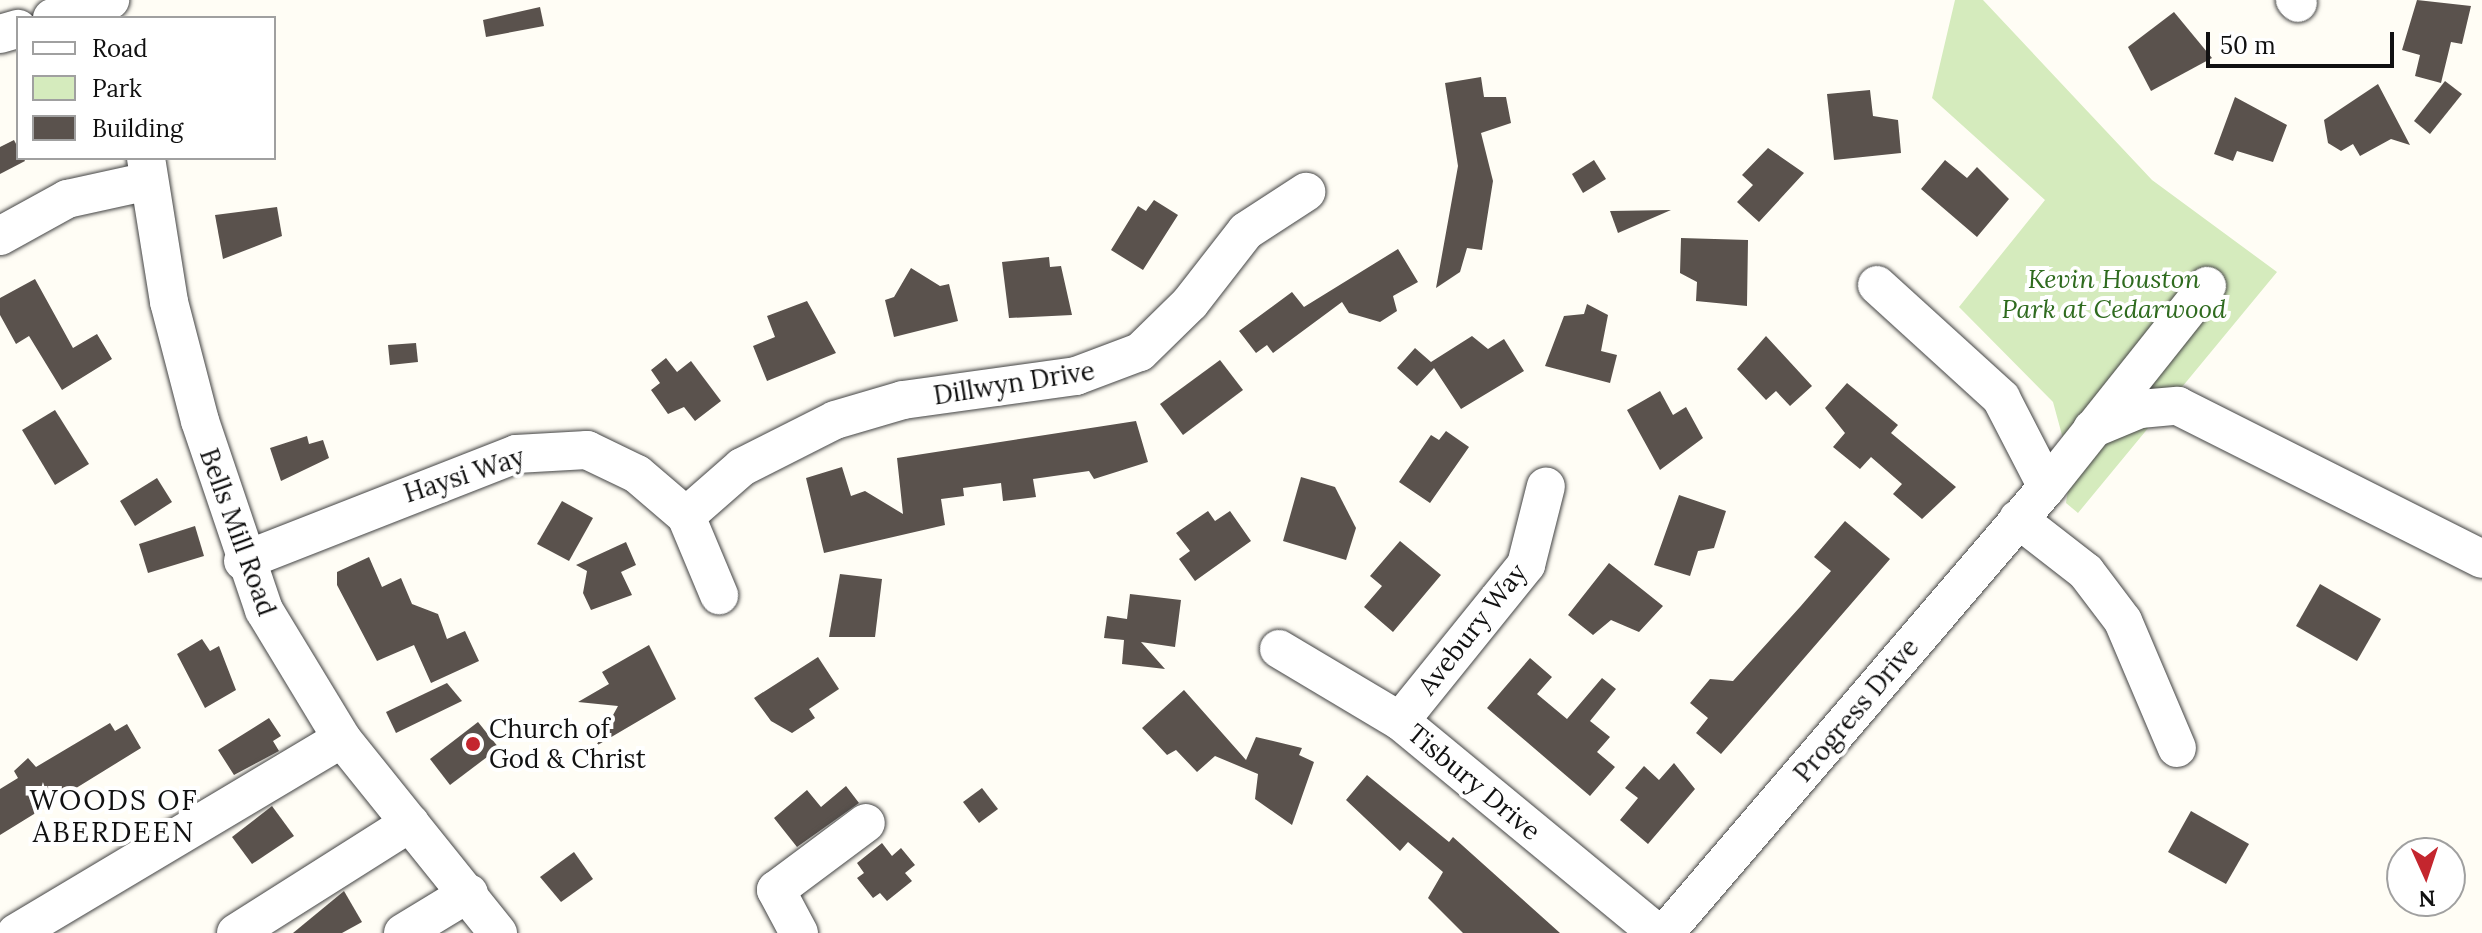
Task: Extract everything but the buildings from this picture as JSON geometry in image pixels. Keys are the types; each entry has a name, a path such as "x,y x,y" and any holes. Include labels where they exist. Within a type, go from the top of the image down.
{"street":[{"path":"58,16 110,0"},
{"path":"0,236 67,199 147,170"},
{"name":"Bells Mill Road","path":"147,170 169,302 243,561 277,637 342,739 469,893 498,933"},
{"name":"Dillwyn Drive","path":"686,516 742,467 835,420 903,400 1076,376 1140,352 1190,303 1246,231 1306,192"},
{"path":"1877,285 2001,398 2047,487"},
{"name":"Progress Drive","path":"1665,933 2047,487 2085,432 2207,286"},
{"path":"2085,432 2140,409 2178,406 2482,559"},
{"name":"Haysi Way","path":"243,561 415,490 516,454 558,448 613,459 686,516 719,595"},
{"name":"Avebury Way","path":"1400,721 1526,565 1546,486"},
{"path":"2018,519 2086,572 2123,621 2177,748"},
{"name":"Tisbury Drive","path":"1279,649 1400,721 1657,933"},
{"path":"16,933 342,739"},
{"path":"236,933 410,823"},
{"path":"799,933 776,890 866,823"},
{"path":"403,933 469,893"}],"green space":[{"name":"Kevin Houston Park at Cedarwood","path":"1955,0 1983,0 2152,180 2277,272 2078,513 2066,503 2071,468 2053,402 1959,307 2045,200 1932,98"}],"place":[{"name":"Church of God & Christ","path":"473,744"}],"district":[{"name":"WOODS OF ABERDEEN","path":"114,816"}]}
